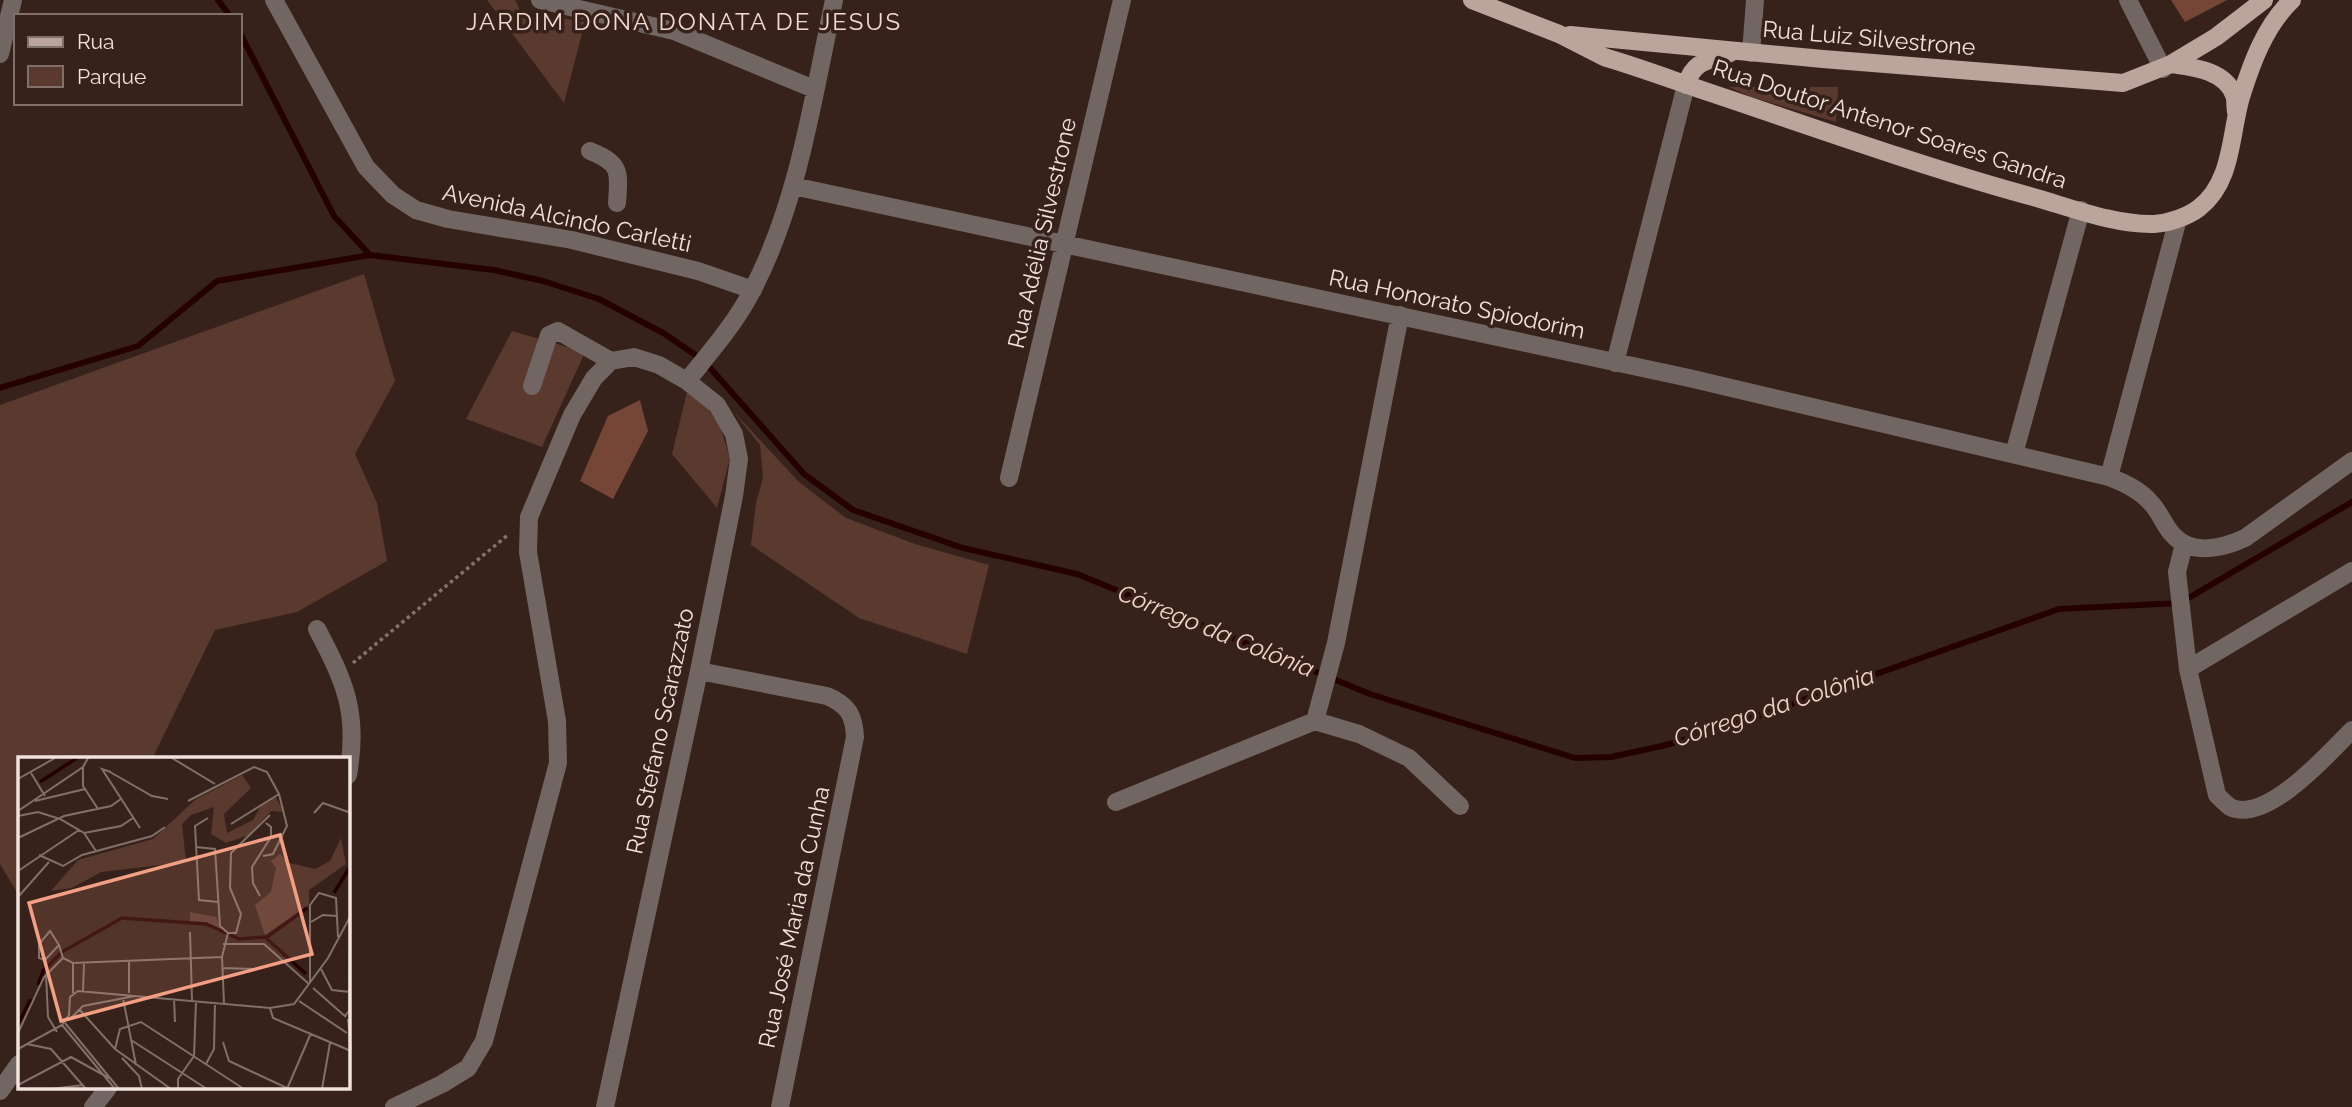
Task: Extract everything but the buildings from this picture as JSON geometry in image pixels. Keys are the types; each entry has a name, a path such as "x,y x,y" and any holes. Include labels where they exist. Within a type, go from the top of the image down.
{"main road":[{"name":"Rua Doutor Antenor Soares Gandra","path":"1472,0 1559,34 1604,57 1954,175 2081,210 2131,222 2156,224 2178,219 2199,208 2214,193 2227,166 2237,117 2257,51 2267,32 2292,0"},
{"path":"2167,67 2216,37 2264,0"},
{"name":"Rua Luiz Silvestrone","path":"1559,34 2123,83 2167,67"},
{"path":"1686,85 1690,72 1700,63 1744,52"},
{"path":"2167,67 2208,71 2228,85 2234,94 2237,117"}],"street":[{"path":"0,54 13,0"},
{"name":"Avenida Alcindo Carletti","path":"274,0 366,167 393,195 416,210 448,219 572,240 698,271 753,290"},
{"path":"540,0 674,31 814,89"},
{"path":"692,375 727,331 753,290 778,233 793,186 834,0"},
{"name":"Rua Adélia Silvestrone","path":"1009,478 1122,0"},
{"path":"1744,52 1755,0"},
{"path":"2128,0 2167,67"},
{"path":"1615,363 1686,85"},
{"path":"590,151 608,159 616,167 619,175 617,203"},
{"name":"Rua Honorato Spiodorim","path":"793,186 1689,378 2109,477 2126,483 2141,493 2153,504 2172,535 2184,544"},
{"path":"2014,454 2081,210"},
{"path":"2109,477 2178,219"},
{"path":"1317,712 1336,643 1400,315"},
{"path":"394,1107 468,1068 484,1041 558,763 556,721 528,552 529,517 572,415 594,378 611,361 558,331 549,335 532,386"},
{"name":"Rua Stefano Scarazzato","path":"605,1107 699,671 739,459 734,434 717,405 692,375 634,357 611,361"},
{"path":"2352,461 2245,538 2225,547 2203,548 2184,544 2177,572 2188,669 2217,795 2230,807 2247,809 2266,805 2312,770 2352,730"},
{"path":"2188,669 2352,571"},
{"path":"317,629 340,673 351,706 350,764"},
{"name":"Rua José Maria da Cunha","path":"699,671 827,696 850,710 855,722 855,737 780,1107"},
{"path":"1116,802 1317,712"},
{"path":"1317,712 1409,758 1460,806"},
{"path":"0,1091 18,1065"},
{"path":"93,1107 106,1090"}],"path":[{"path":"340,673 529,517"}],"green space":[{"path":"487,0 515,0 520,10 530,19 543,22 555,17 585,22 564,103"},
{"path":"1729,87 1838,87 1836,122 1751,97"},
{"path":"364,274 395,381 355,454 377,503 387,561 297,612 215,630 153,757 18,757 18,894 0,864 0,405"},
{"path":"512,331 585,352 542,447 466,419"},
{"path":"687,392 705,404 721,429 730,458 717,508 672,454"},
{"path":"733,411 799,482 846,518 915,544 989,565 967,654 859,618 751,545 756,503 763,478 760,445"}],"waterway":[{"name":"Córrego da Colônia","path":"218,0 228,14"},
{"name":"Córrego da Colônia","path":"242,37 334,216 370,255 494,270 543,281 599,299 665,334 704,361 804,474 853,510 963,548 1077,574 1370,694 1575,758 1611,757 1713,732 2059,609 2180,603 2352,502"},
{"path":"0,388 138,346 217,281 370,255"}],"district":[{"name":"JARDIM DONA DONATA DE JESUS","path":"684,22"}]}
